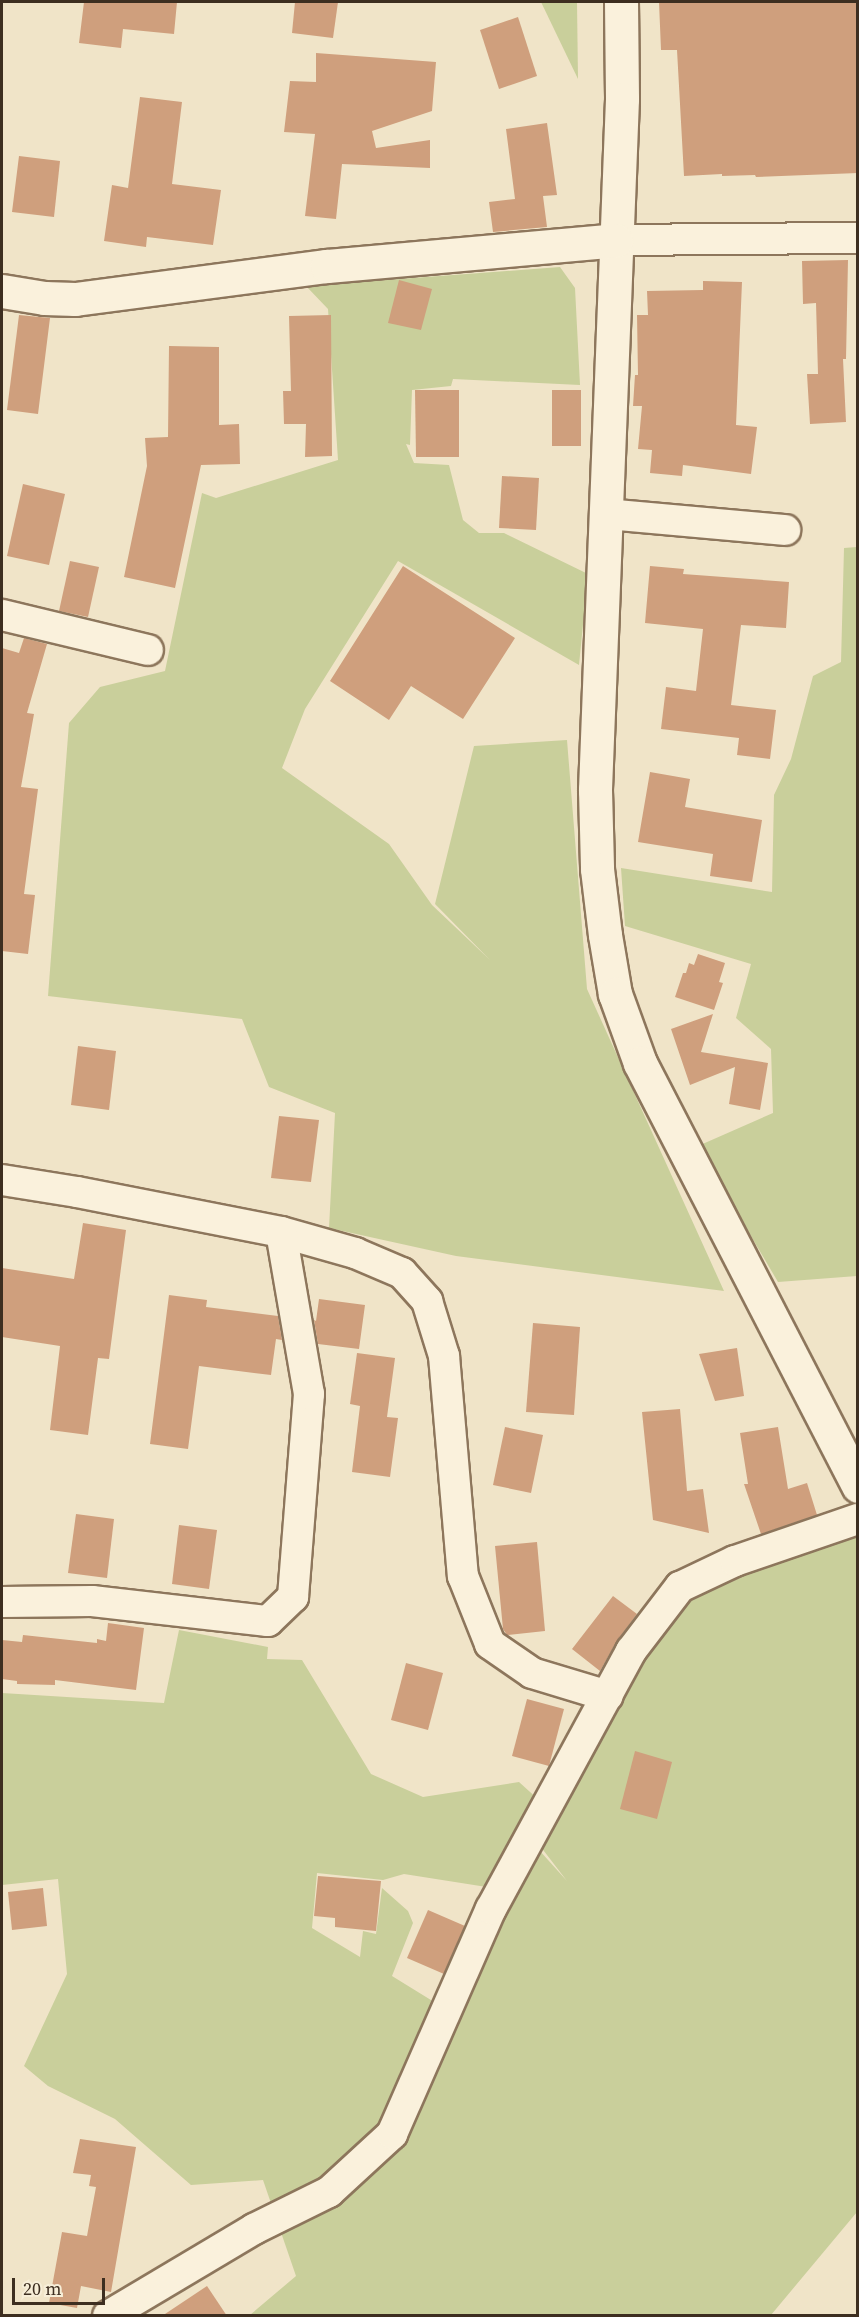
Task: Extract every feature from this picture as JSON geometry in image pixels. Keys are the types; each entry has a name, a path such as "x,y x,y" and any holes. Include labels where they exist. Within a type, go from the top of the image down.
{"street":[{"path":"621,2 622,99 596,790 596,846 605,935 615,994 640,1063 858,1486"},
{"path":"2,291 44,298 75,299 327,266 616,240 858,238"},
{"path":"606,514 785,530"},
{"path":"2,615 148,650"},
{"path":"2,1180 77,1192 281,1232 355,1253 402,1273 427,1302 444,1356 463,1576 489,1644 532,1673 608,1696"},
{"path":"2,1602 92,1601 268,1621 293,1597 309,1394 281,1232"},
{"path":"108,2316 254,2229 329,2192 392,2134 491,1909 631,1651 681,1587 735,1562 858,1520"}],"green space":[{"path":"541,2 577,2 578,79"},
{"path":"560,267 575,288 580,385 453,379 451,386 412,390 410,445 406,444 414,463 449,465 463,520 479,533 504,533 588,574 579,665 398,561 305,709 282,768 389,844 432,905 490,960 435,904 474,746 567,740 587,989 724,1291 456,1256 329,1228 335,1113 269,1087 242,1019 48,996 69,723 100,687 165,671 202,493 216,498 338,460 328,309 306,286"},
{"path":"857,547 857,1276 778,1282 698,1146 773,1113 771,1049 736,1018 751,964 625,926 621,868 772,892 774,795 791,759 813,676 841,662 844,548"},
{"path":"857,1521 857,2212 771,2315 250,2315 296,2276 263,2180 191,2185 115,2119 48,2086 24,2066 67,1974 58,1879 2,1885 2,1693 164,1703 179,1630 268,1647 267,1659 302,1660 371,1774 423,1797 519,1782 540,1801 493,1888 404,1874 383,1880 317,1873 312,1928 360,1957 363,1931 376,1934 382,1888 408,1911 413,1923 392,1976 439,2005 530,1840 567,1881 537,1842 680,1587"}],"building":[{"path":"84,2 177,2 174,34 123,29 121,48 79,43"},
{"path":"295,2 338,2 333,38 292,33"},
{"path":"659,2 858,2 858,173 756,177 755,175 722,176 722,174 684,176 677,50 661,50"},
{"path":"518,17 537,76 499,89 480,30"},
{"path":"316,53 436,62 432,111 372,131 376,148 430,140 430,168 342,164 336,219 305,216 315,134 284,132 290,81 316,82"},
{"path":"140,97 182,102 172,184 221,190 213,245 147,237 146,247 104,241 112,185 128,188"},
{"path":"547,123 557,195 543,196 547,227 493,232 489,202 515,199 506,129"},
{"path":"19,156 60,161 54,217 12,212"},
{"path":"848,260 846,359 843,359 846,422 810,424 807,374 818,374 816,303 803,304 802,261"},
{"path":"399,280 432,289 421,330 388,323"},
{"path":"703,281 742,282 736,425 757,427 751,474 683,465 682,476 650,473 652,450 638,449 642,406 633,406 635,375 638,375 637,315 648,315 647,291 703,290"},
{"path":"19,315 50,318 38,414 7,410"},
{"path":"331,315 332,456 305,457 306,424 284,424 283,391 291,391 289,316"},
{"path":"169,346 219,347 219,425 239,424 240,464 201,465 175,588 124,577 147,466 145,438 168,437"},
{"path":"415,390 459,390 459,457 416,457"},
{"path":"552,390 581,390 581,446 552,446"},
{"path":"502,476 539,478 536,530 499,528"},
{"path":"23,484 65,494 49,565 7,556"},
{"path":"70,561 99,567 88,617 59,611"},
{"path":"403,566 515,638 463,719 411,686 389,720 330,681"},
{"path":"650,566 684,569 683,574 789,582 786,628 741,625 731,705 776,710 770,759 737,755 739,738 661,729 666,687 696,691 703,629 645,623"},
{"path":"24,638 47,644 27,713 34,714 21,787 38,789 24,894 35,895 28,954 2,951 2,648 19,653"},
{"path":"650,772 690,779 685,807 762,820 752,882 710,876 713,854 638,842"},
{"path":"698,954 725,963 719,982 723,983 714,1010 675,997 683,973 686,973 689,963 694,965"},
{"path":"713,1014 701,1052 768,1063 760,1110 729,1104 735,1067 690,1085 671,1029"},
{"path":"78,1046 116,1051 109,1110 71,1105"},
{"path":"279,1116 319,1120 311,1182 271,1178"},
{"path":"83,1223 126,1230 109,1359 98,1358 88,1435 50,1430 60,1346 2,1337 2,1268 74,1279"},
{"path":"169,1295 207,1300 206,1307 278,1316 282,1340 276,1339 271,1375 199,1366 188,1449 150,1444"},
{"path":"319,1299 365,1305 359,1349 318,1344 314,1320 316,1321"},
{"path":"533,1323 580,1327 574,1415 526,1412"},
{"path":"737,1348 744,1396 715,1401 699,1354"},
{"path":"357,1353 395,1358 387,1417 398,1418 390,1477 352,1472 360,1406 350,1404"},
{"path":"680,1409 687,1491 703,1489 709,1533 653,1520 642,1412"},
{"path":"505,1427 543,1435 531,1493 493,1485"},
{"path":"778,1427 788,1489 807,1483 817,1515 761,1534 744,1484 748,1484 740,1433"},
{"path":"76,1514 114,1519 107,1578 68,1573"},
{"path":"179,1525 217,1530 209,1589 172,1584"},
{"path":"537,1542 545,1631 507,1635 503,1629 495,1546"},
{"path":"613,1596 637,1614 617,1641 600,1671 572,1649"},
{"path":"108,1623 144,1628 136,1690 55,1680 55,1685 17,1684 17,1681 2,1679 2,1640 22,1642 23,1635 97,1643 97,1639 106,1641"},
{"path":"406,1663 443,1673 428,1730 391,1720"},
{"path":"527,1699 564,1709 549,1766 512,1756"},
{"path":"635,1751 672,1762 657,1819 620,1809"},
{"path":"318,1876 381,1881 376,1931 335,1927 335,1918 314,1916"},
{"path":"43,1888 47,1926 12,1930 8,1892"},
{"path":"428,1910 465,1926 444,1974 407,1958"},
{"path":"80,2139 136,2147 111,2292 81,2286 77,2308 49,2303 62,2232 87,2236 96,2187 89,2186 91,2175 73,2173"},
{"path":"207,2286 227,2316 162,2316"}]}
